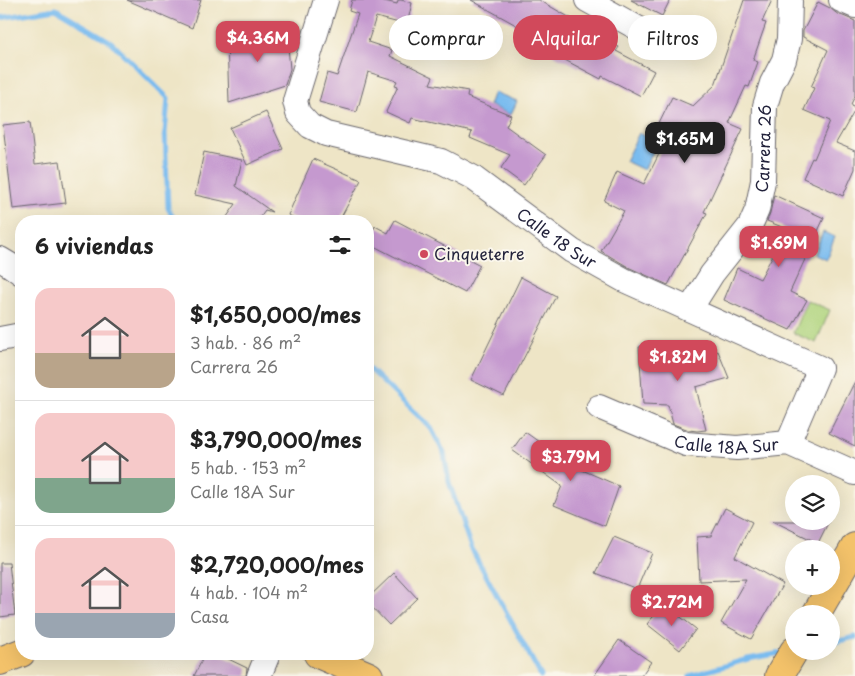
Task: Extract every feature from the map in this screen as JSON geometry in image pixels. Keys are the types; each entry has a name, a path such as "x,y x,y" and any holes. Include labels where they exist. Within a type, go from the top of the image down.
{"main road":[{"path":"821,605 855,547"},
{"path":"0,661 15,655"},
{"path":"332,660 369,676"}],"street":[{"name":"Calle 18 Sur","path":"326,0 295,101 298,113 310,126 326,134 441,161 472,177 572,251 624,280 820,368 788,443"},
{"name":"Carrera 26","path":"690,310 712,274 750,226 758,210 762,181 765,106 772,83 784,60 789,39 790,0"},
{"path":"591,1 628,22"},
{"path":"0,259 15,268"},
{"path":"0,339 15,336"},
{"name":"Calle 18A Sur","path":"599,407 686,444 737,448 788,443 855,473"},
{"path":"259,676 266,660"}],"green space":[{"path":"807,300 830,310 816,343 793,333"}],"water":[{"path":"494,92 517,101 511,115 489,105"},
{"path":"639,133 658,142 644,170 625,161"},
{"path":"823,232 835,237 826,259 814,254"}],"building":[{"path":"127,0 201,0 192,28"},
{"path":"352,0 380,0 397,4 398,0 401,0 412,3 409,15 389,15 389,20 376,17 368,42 389,49 389,60 398,60 433,77 430,84 468,91 467,97 511,115 506,126 546,155 524,185 501,168 510,155 470,138 472,132 412,118 410,123 386,112 398,86 395,85 397,81 368,72 357,112 319,102 327,73 337,76 358,14 349,11"},
{"path":"471,0 539,0 565,15 513,15 513,23 503,18 503,15 498,15"},
{"path":"631,0 670,0 662,15"},
{"path":"744,0 772,0 762,22 766,23 753,60 758,62 749,87 746,86 729,123 743,129 704,212 707,213 668,285 630,268 601,251 624,211 604,201 617,172 644,184 666,140 654,134 672,97 693,106 715,85"},
{"path":"818,2 836,13 855,21 855,96 851,104 855,110 836,143 855,151 855,169 843,196 803,178 812,158 814,159 830,121 804,110 814,88 811,87 828,50 803,37 803,31"},
{"path":"286,24 290,69 285,85 229,103 227,40"},
{"path":"618,52 628,57 628,60 633,60 654,71 641,96 602,76 601,79 565,60 618,60"},
{"path":"266,112 283,149 247,165 230,128"},
{"path":"30,122 35,164 60,161 66,203 13,209 3,125"},
{"path":"204,152 242,160 236,186 272,212 265,210 261,215 228,215 236,204 195,195"},
{"path":"313,159 361,180 342,215 288,215"},
{"path":"774,195 824,218 790,292 807,300 790,330 724,300 737,268 760,279 787,229 767,221"},
{"name":"Cinqueterre","path":"395,220 480,265 465,293 374,246 375,226 388,233"},
{"path":"521,277 556,296 504,396 471,380"},
{"path":"679,343 683,370 718,351 729,378 696,387 706,430 689,430 673,424 668,405 643,404 639,347"},
{"path":"855,381 855,446 829,433"},
{"path":"525,432 573,466 619,486 605,526 554,505 562,486 512,450"},
{"path":"725,508 752,522 735,557 783,584 751,639 721,623 746,579 699,581 697,537 711,536"},
{"path":"773,521 785,521 785,527"},
{"path":"791,530 824,530 820,540 812,540"},
{"path":"614,537 652,553 637,589 596,573"},
{"path":"0,563 9,563 15,615 0,617"},
{"path":"394,573 417,598 389,625 374,609 374,592"},
{"path":"664,604 696,629 680,650 647,624"},
{"path":"619,640 651,662 641,676 594,676"},
{"path":"202,660 230,660 247,668 246,676 194,676"}],"waterway":[{"path":"0,18 56,9 111,42 168,98 165,133 168,208 172,215"},
{"path":"374,374 431,428 444,453 449,482 471,548 541,676"},
{"path":"840,641 855,637"},
{"path":"690,676 748,659 781,653"}],"place":[{"name":"Cinqueterre","path":"424,254"}]}
